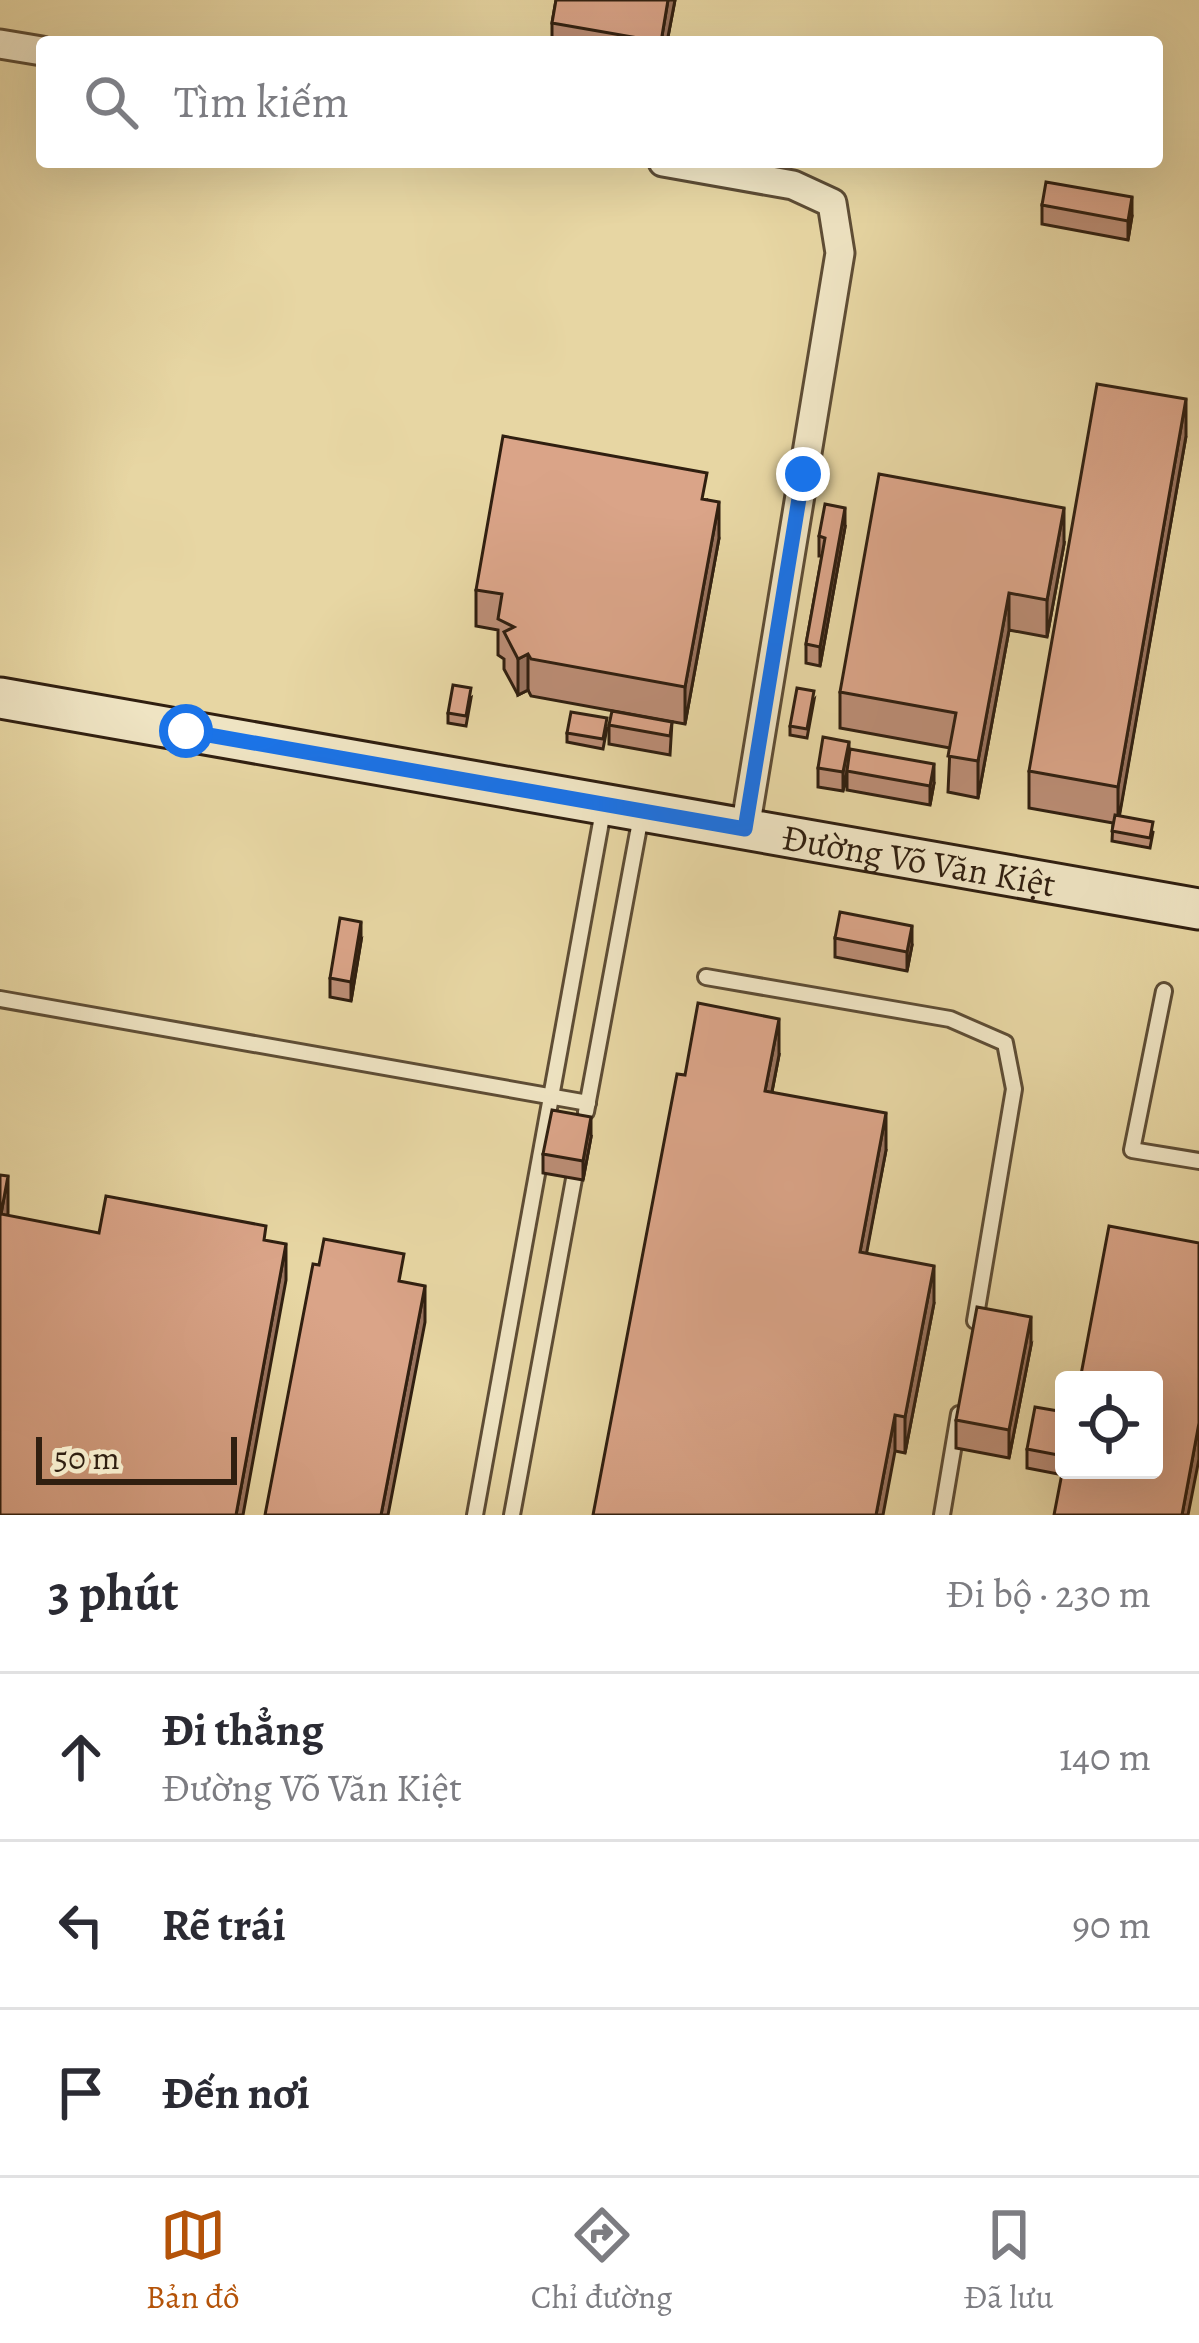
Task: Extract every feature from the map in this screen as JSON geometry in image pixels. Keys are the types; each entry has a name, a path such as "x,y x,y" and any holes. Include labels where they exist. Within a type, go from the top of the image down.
{"street":[{"path":"0,44 36,50"},
{"path":"696,168 793,185 832,202 839,253 745,829"},
{"name":"Đường Võ Văn Kiệt","path":"0,698 1199,909"}],"lane":[{"path":"475,1515 551,1097 623,808"},
{"path":"582,1135 623,808"},
{"path":"706,977 950,1019 1004,1043 1014,1089 970,1349"},
{"path":"1164,991 1132,1150 1199,1161"},
{"path":"0,999 588,1103"},
{"path":"512,1515 574,1179"},
{"path":"941,1515 962,1397"}],"building":[{"path":"556,0 668,0 662,36 627,36 552,23"},
{"path":"1046,182 1132,197 1128,221 1042,205"},
{"path":"1097,384 1186,399 1118,787 1029,771"},
{"path":"503,436 707,473 702,499 719,502 685,687 531,659 528,654 518,659 504,632 514,627 498,619 502,594 476,590"},
{"path":"879,474 1064,508 1047,600 1009,593 978,761 948,756 956,713 840,692"},
{"path":"825,504 845,508 820,647 806,644 825,538 819,536"},
{"path":"453,685 471,688 466,716 448,713"},
{"path":"797,688 814,691 807,729 790,726"},
{"path":"612,711 672,722 670,736 609,725"},
{"path":"571,712 607,718 603,739 567,733"},
{"path":"823,737 849,742 843,772 818,768"},
{"path":"850,749 934,764 930,786 847,771"},
{"path":"1115,815 1153,822 1150,838 1112,831"},
{"path":"840,912 912,926 907,952 835,938"},
{"path":"340,918 361,922 351,982 330,978"},
{"path":"698,1003 779,1019 765,1091 886,1113 860,1252 934,1266 905,1417 895,1415 876,1515 593,1515 677,1074 685,1075"},
{"path":"552,1110 591,1117 583,1161 543,1154"},
{"path":"0,1175 8,1176 1,1214 99,1233 106,1196 266,1226 264,1240 286,1244 236,1515 0,1515"},
{"path":"1109,1226 1199,1243 1199,1423 1182,1515 1054,1515 1061,1479 1163,1479 1163,1371 1082,1371"},
{"path":"324,1239 404,1254 399,1281 425,1286 381,1515 265,1515 313,1264 319,1265"},
{"path":"977,1307 1031,1317 1009,1430 956,1420"},
{"path":"1035,1407 1055,1410 1055,1454 1027,1449"}],"route":[{"path":"186,731 745,829 803,474"}]}
